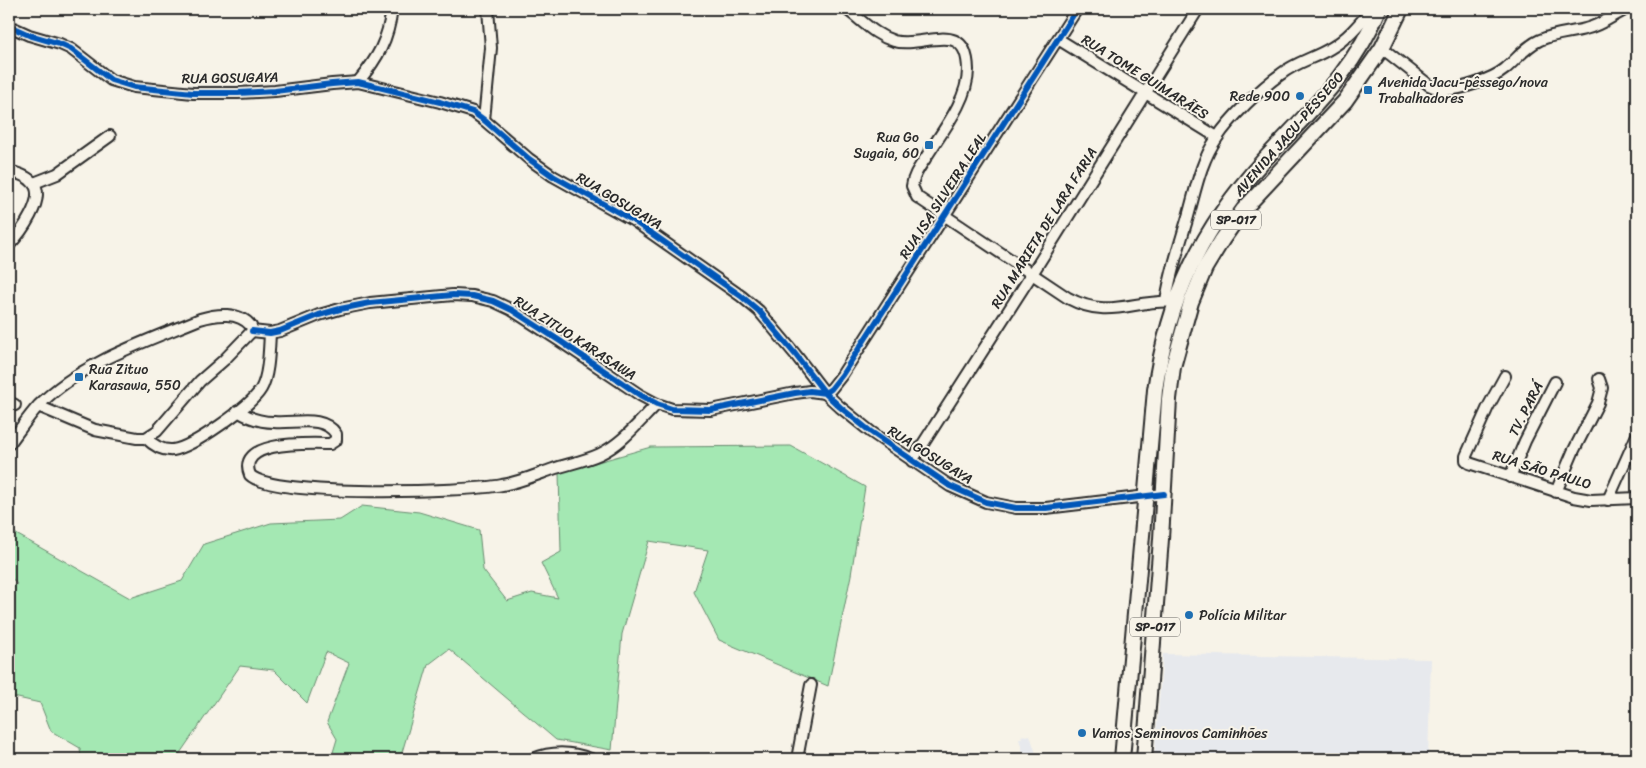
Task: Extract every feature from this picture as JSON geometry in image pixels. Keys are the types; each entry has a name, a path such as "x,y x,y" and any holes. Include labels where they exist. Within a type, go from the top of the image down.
{"highway":[{"name":"AVENIDA JACU-PÊSSEGO","path":"1123,757 1153,411 1171,301 1214,223 1257,168 1334,85 1365,39 1379,9"},
{"name":"AVENIDA JACU-PÊSSEGO","path":"1144,759 1164,494 1166,435 1173,367 1191,302 1205,268 1243,210 1345,101 1382,48 1401,9"},
{"path":"1153,411 1157,428 1153,481 1159,485 1165,474"},
{"path":"1145,495 1153,511 1149,583 1157,597"}],"street":[{"path":"358,82 369,69 386,38 392,9"},
{"path":"484,120 490,61 488,9"},
{"path":"846,9 874,32 891,40 906,42 946,38 954,41 965,51 968,73 963,96 912,181 916,197 1068,298 1091,308 1108,309 1171,301 1172,272 1198,180 1217,137 1274,78 1289,67 1331,48 1346,37 1372,9"},
{"name":"RUA ISA SILVEIRA LEAL","path":"825,393 831,389 842,375 1077,9"},
{"name":"RUA MARIETA DE LARA FARIA","path":"912,461 1198,9"},
{"path":"1382,48 1429,85 1438,89 1448,89 1495,76 1528,47 1542,39 1592,27 1626,9"},
{"name":"RUA GOSUGAYA","path":"9,26 60,44 111,80 134,87 192,93 238,93 275,92 358,82 473,112 545,171 634,221 741,296 759,312 825,393 870,432 950,486 986,502 1016,508 1046,508 1164,494"},
{"name":"RUA TOME GUIMARÃES","path":"1058,39 1217,137"},
{"path":"34,183 57,174 110,136"},
{"path":"9,171 26,177 34,183 37,190 32,213 18,236 9,245"},
{"name":"RUA ZITUO KARASAWA","path":"9,444 38,406 57,390 92,367 153,338 200,319 214,315 234,316 248,322 252,330 270,332 280,331 333,311 370,303 453,295 472,296 493,301 512,310 640,395 672,409 711,410 795,392 825,393"},
{"path":"38,406 95,430 146,438 157,431 195,387 252,330"},
{"path":"146,438 161,448 174,450 204,435 256,396 264,384 270,332"},
{"name":"RUA SÃO PAULO","path":"1505,376 1466,456 1466,460 1469,463 1574,498 1591,500 1637,498"},
{"path":"1556,492 1572,452 1598,403 1602,388 1599,379"},
{"name":"TV. PARÁ","path":"1510,477 1525,441 1555,382"},
{"path":"238,411 264,421 314,421 330,427 336,434 336,440 330,444 287,444 261,451 252,459 248,469 250,475 258,481 286,487 318,490 456,490 517,481 598,454 615,446 657,404"},
{"path":"1608,500 1637,434"},
{"path":"798,759 812,685"},
{"path":"533,759 549,754 561,753 591,759"}],"shaded area":[{"path":"1163,654 1431,659 1428,759 1154,759"},
{"path":"1025,735 1030,735 1037,757 1039,756 1040,759 1025,759 1019,739"}],"green space":[{"path":"791,446 865,487 851,575 828,686 719,640 694,592 708,550 649,541 622,634 612,750 556,740 449,649 428,665 400,759 331,759 337,739 327,722 349,663 326,652 307,703 274,670 240,666 176,759 81,759 80,748 51,731 40,703 9,696 9,589 17,584 9,575 9,530 130,598 182,581 204,544 271,523 340,520 362,506 419,512 479,530 483,570 507,601 532,593 558,598 541,563 561,552 559,473 651,447"}],"cycle path":[{"path":"252,331 270,333 280,331 319,315 370,303 453,295 472,296 493,301 512,310 640,395 672,409 711,410 795,393 810,391 825,393 831,389 842,375 1077,9"},
{"path":"9,26 71,49 111,80 134,87 193,93 238,93 358,82 473,112 529,159 553,176 634,221 741,296 759,311 825,393 840,407 871,432 950,486 986,502 1016,508 1046,508 1164,494"}],"place":[{"name":"Avenida Jacu-pêssego/nova Trabalhadores","path":"1368,90"},
{"name":"Rede 900","path":"1300,96"},
{"name":"Rua Go Sugaia, 60","path":"929,145"},
{"name":"Rua Zituo Karasawa, 550","path":"79,377"},
{"name":"Polícia Militar","path":"1189,615"},
{"name":"Vamos Seminovos Caminhões","path":"1082,733"}]}
